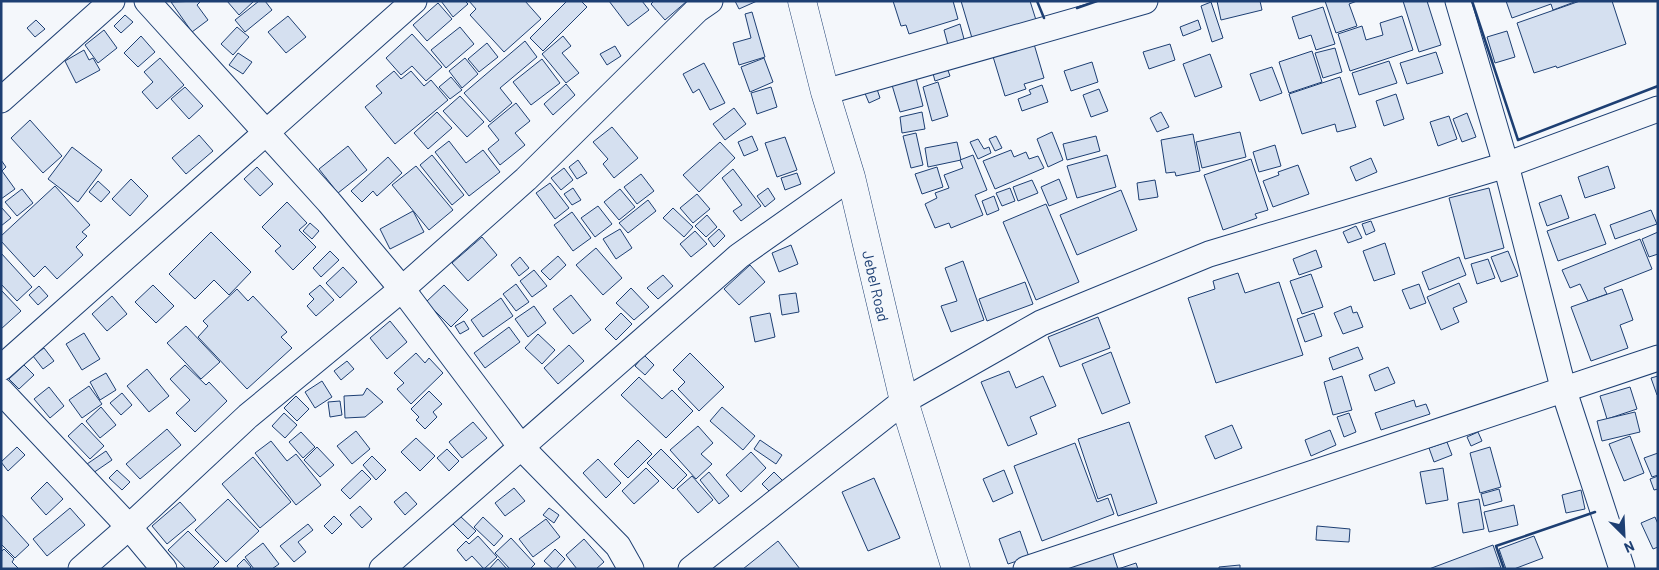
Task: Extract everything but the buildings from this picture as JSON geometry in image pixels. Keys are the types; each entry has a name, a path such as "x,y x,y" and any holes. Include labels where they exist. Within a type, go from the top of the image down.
{"main road":[{"name":"Jebel Road","path":"802,1 825,92 851,177 904,401 956,569"}],"street":[{"path":"1,100 112,1"},
{"path":"147,1 328,202 402,289 520,447 618,546 631,569"},
{"path":"1,368 267,134 414,1"},
{"path":"81,569 129,528 248,416 402,289 526,179 697,10 710,1"},
{"path":"825,92 1145,1"},
{"path":"1458,1 1506,165 1564,391 1622,569"},
{"path":"691,569 904,401 1041,323 1209,254 1506,165 1658,109"},
{"path":"382,569 739,256 851,177"},
{"path":"1026,569 1564,391 1658,358"},
{"path":"1,391 129,528 164,569"}],"wall":[{"path":"1037,1 1044,18"},
{"path":"1077,8 1097,1"},
{"path":"1472,1 1518,140 1658,86"},
{"path":"1504,569 1496,546 1595,512"}]}
